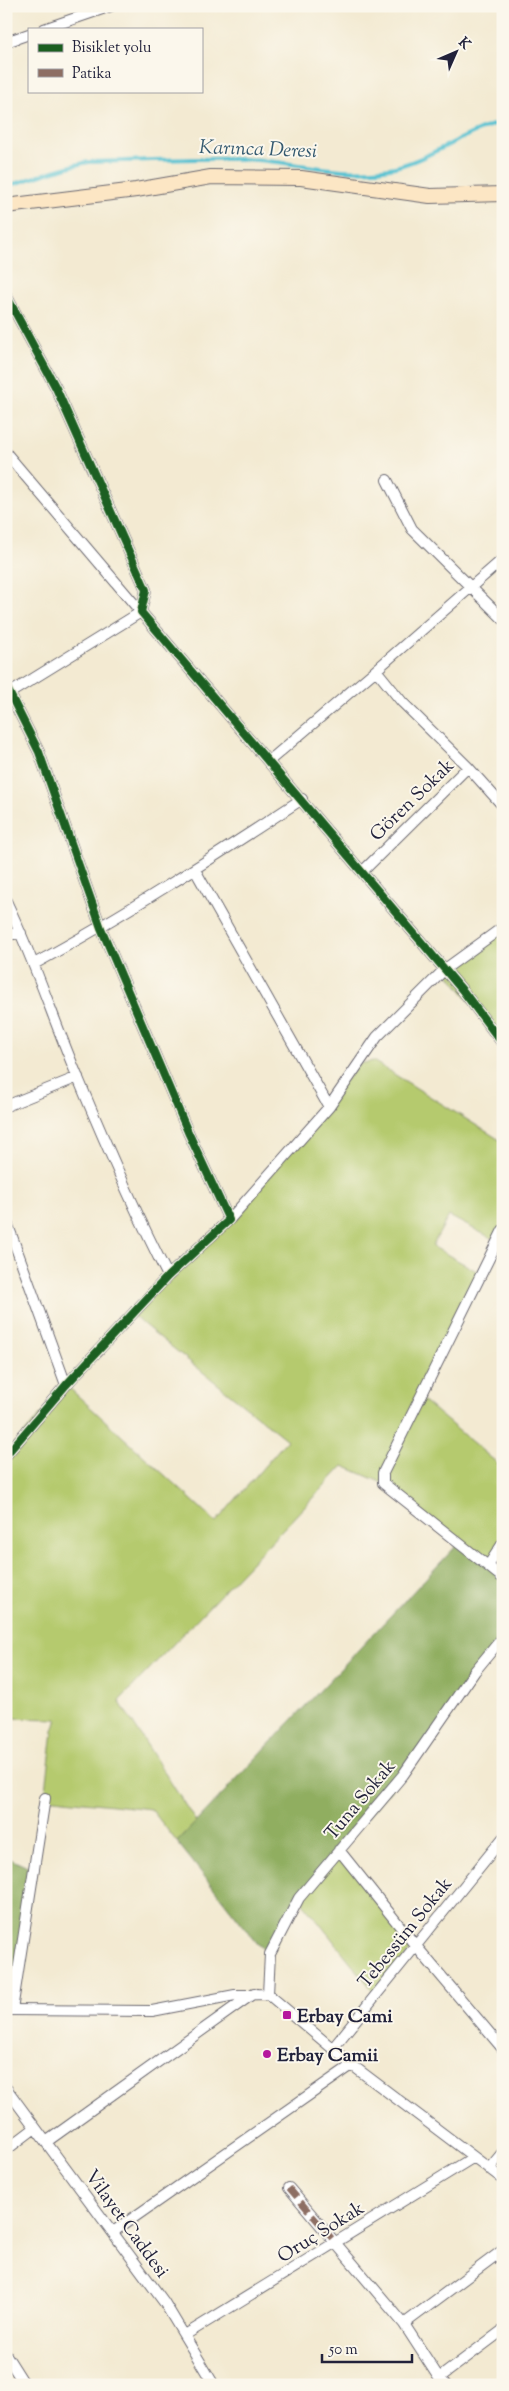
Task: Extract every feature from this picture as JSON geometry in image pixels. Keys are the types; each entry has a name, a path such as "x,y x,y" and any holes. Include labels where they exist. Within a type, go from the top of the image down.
{"street":[{"path":"47,28 111,6"},
{"path":"6,42 28,34"},
{"path":"6,206 136,190 212,177 300,178 430,196 503,194"},
{"path":"6,295 56,388 146,590 141,612 8,689 39,752 101,928 188,1132 229,1220"},
{"path":"6,453 10,464 141,612 363,871 445,969 503,1044"},
{"path":"387,480 412,529 472,586 503,619"},
{"path":"269,761 503,559"},
{"path":"376,670 402,702 468,767"},
{"name":"Gören Sokak","path":"363,871 468,767 503,806"},
{"path":"34,964 101,928 195,870 302,799"},
{"path":"195,870 329,1107"},
{"path":"6,901 34,964 78,1077 145,1230 168,1276"},
{"path":"6,1456 66,1385 168,1276 229,1220 329,1107 377,1037 445,969 503,927"},
{"path":"6,935 21,933"},
{"path":"6,1106 78,1077"},
{"path":"6,1220 66,1385"},
{"path":"503,1230 383,1473 383,1484 503,1578"},
{"path":"488,1566 503,1543"},
{"name":"Tuna Sokak","path":"268,1994 270,1954 299,1898 403,1775 475,1671 503,1637"},
{"path":"45,1798 9,2010 152,2010 254,1993 268,1994 352,2065 503,2179"},
{"name":"Tebessüm Sokak","path":"333,2048 415,1945 501,1843"},
{"path":"339,1850 503,2050"},
{"path":"46,2142 254,1993"},
{"path":"113,2232 352,2065"},
{"name":"Vilayet Caddesi","path":"6,2088 113,2232 185,2335 214,2385"},
{"path":"6,2150 35,2128"},
{"path":"489,2169 503,2152"},
{"name":"Oruç Sokak","path":"185,2335 474,2157"},
{"path":"288,2188 404,2324 442,2381 503,2330"},
{"path":"404,2324 503,2250"},
{"path":"6,2355 25,2385"}],"green space":[{"path":"503,927 503,1044 445,969"},
{"path":"373,1061 503,1142 503,1230 497,1241 449,1216 432,1246 482,1274 420,1398 503,1468 503,1543 488,1566 383,1483 343,1466 119,1701 196,1822 177,1842 151,1809 45,1798 53,1731 57,1719 6,1718 6,1455 66,1385 216,1522 287,1440 132,1315 229,1220 359,1064"},
{"path":"459,1543 503,1578 503,1637 403,1775 299,1898 270,1954 258,1944 177,1842"},
{"path":"339,1850 415,1945 376,1994 299,1898"},
{"path":"6,1857 34,1870 12,2010 6,2010"}],"waterway":[{"name":"Karınca Deresi","path":"6,186 89,162 240,159 337,170 376,170 409,163 475,132 503,122"}],"marked path":[{"path":"289,2188 335,2242"}],"cycle path":[{"path":"6,295 56,388 146,590 141,612 463,991 503,1044"},
{"path":"6,686 39,752 101,928 188,1132 229,1220 168,1276 66,1385 6,1455"}],"place":[{"name":"Erbay Cami","path":"287,2015"},
{"name":"Erbay Camii","path":"267,2054"}]}
